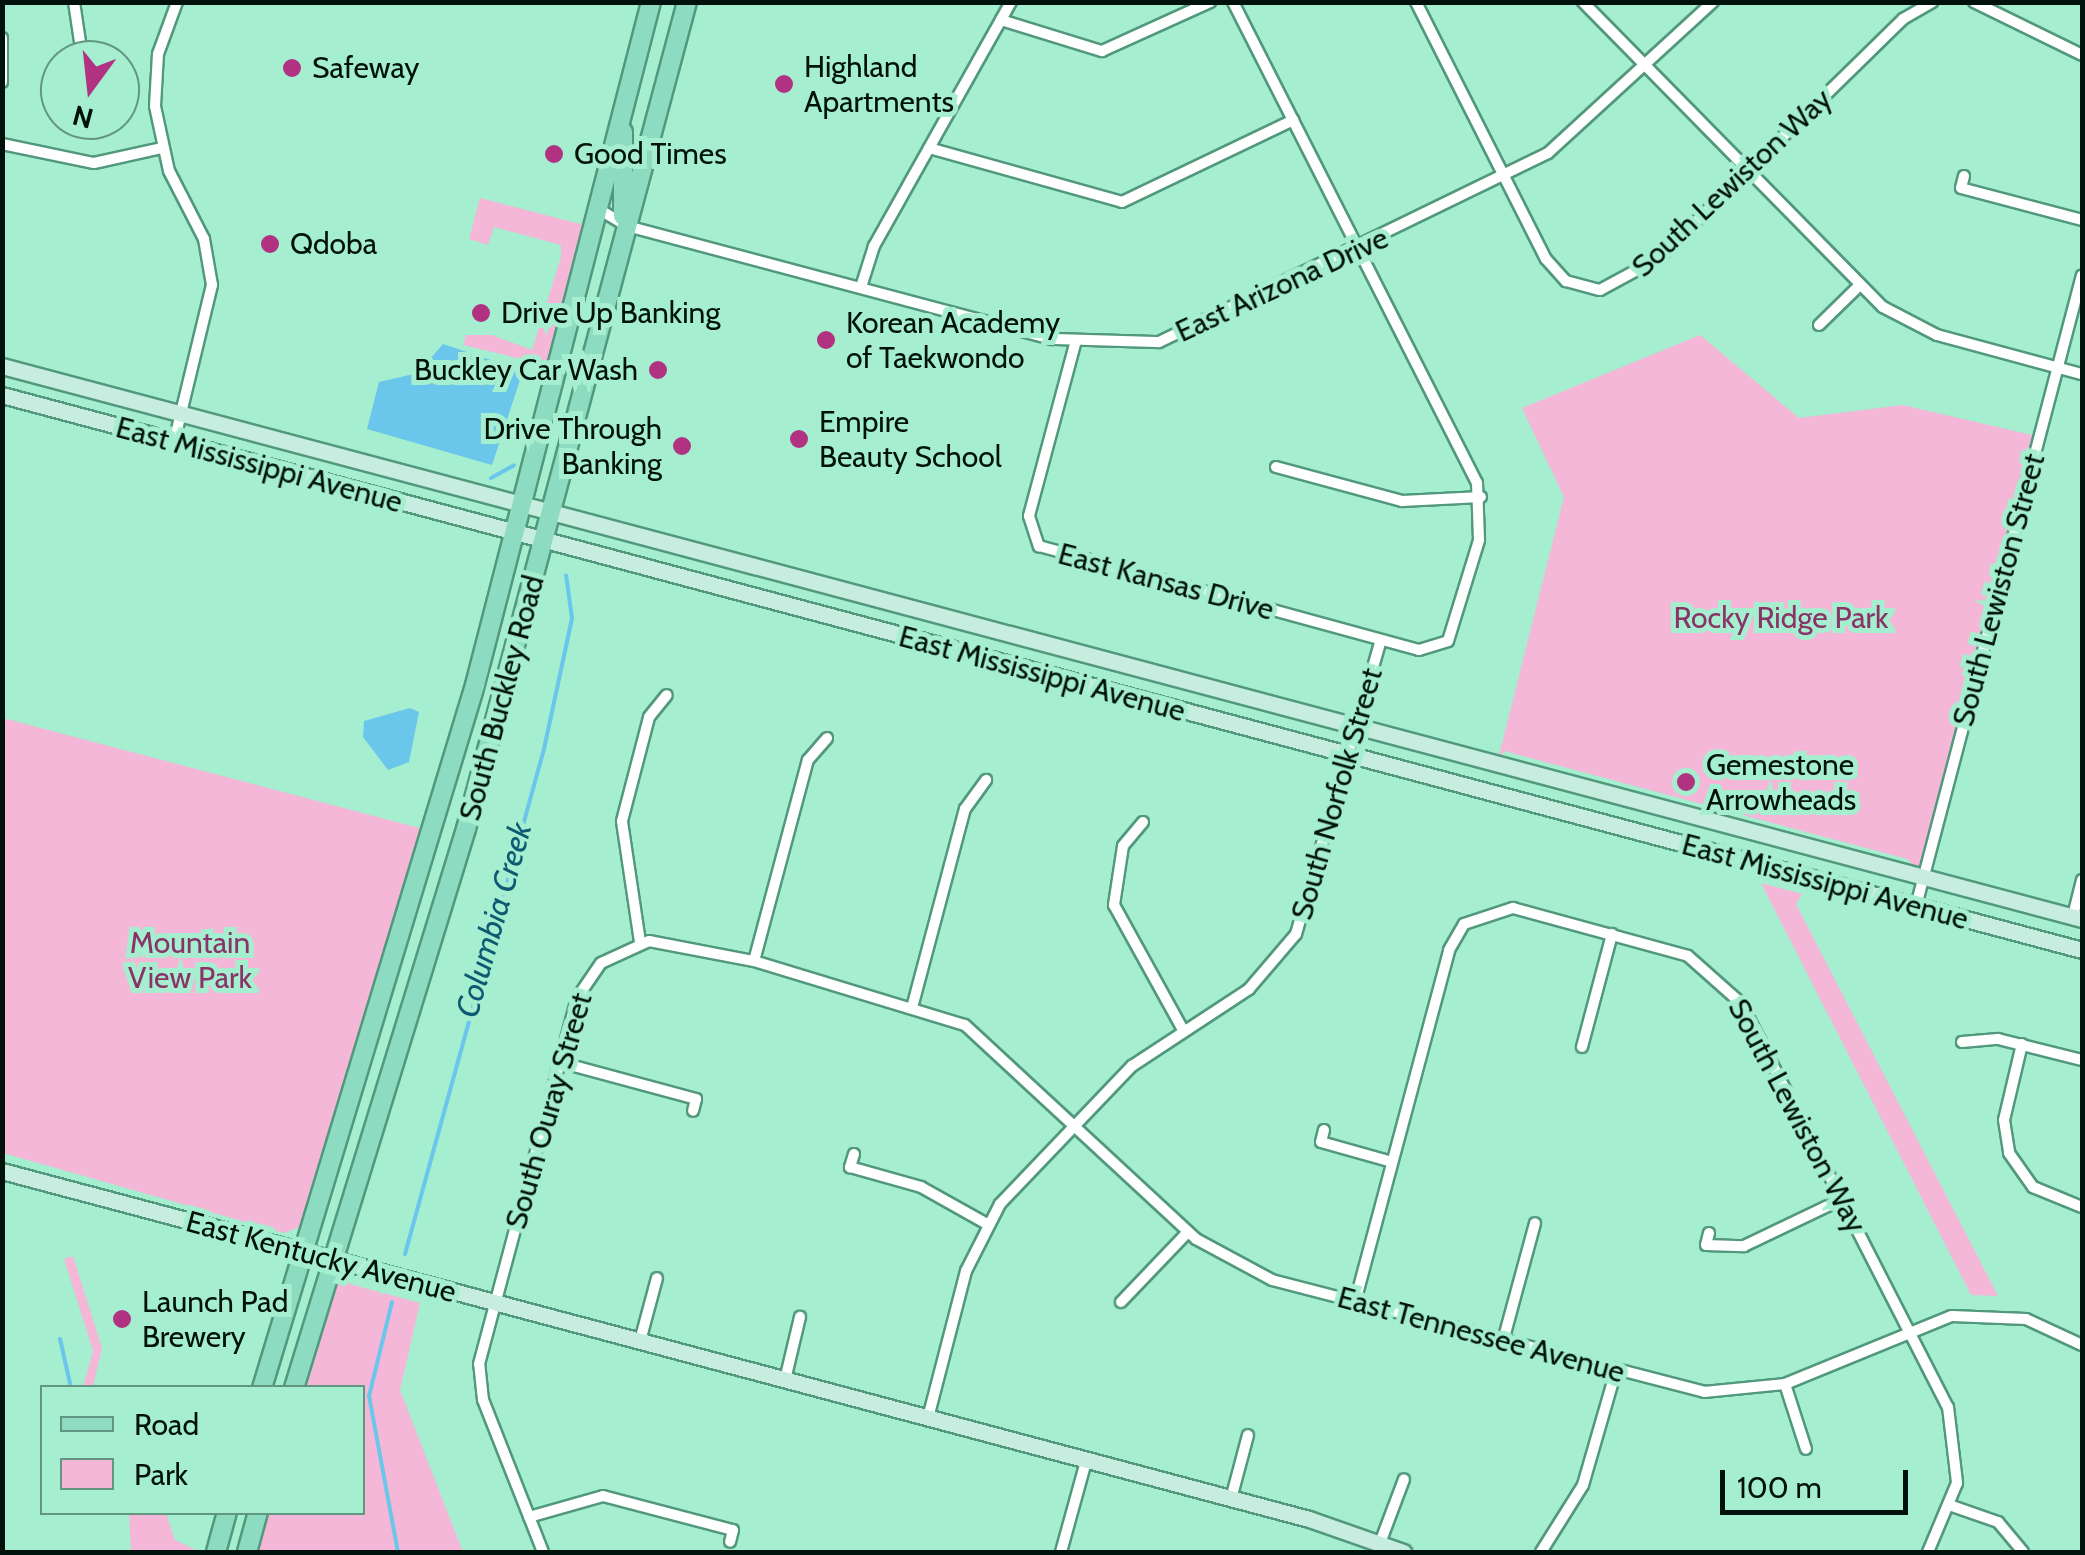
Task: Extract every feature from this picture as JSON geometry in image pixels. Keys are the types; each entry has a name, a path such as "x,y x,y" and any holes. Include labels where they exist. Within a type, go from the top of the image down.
{"main road":[{"name":"South Buckley Road","path":"263,1385 440,810 651,2"},
{"name":"South Buckley Road","path":"295,1385 553,515 687,2"},
{"path":"624,105 627,226"},
{"name":"East Mississippi Avenue","path":"2,366 2078,918"},
{"name":"East Mississippi Avenue","path":"2,395 544,544 2082,950"},
{"name":"East Kentucky Avenue","path":"2,1171 1232,1498 1403,1552"},
{"path":"216,1552 225,1515"},
{"path":"247,1552 257,1515"}],"street":[{"path":"74,2 80,40"},
{"path":"174,442 212,285 204,238 162,148 155,78 177,2"},
{"path":"860,288 929,148 1011,2"},
{"path":"1002,20 1102,51 1210,2"},
{"name":"South Norfolk Street","path":"928,1418 987,1224 1076,1124 1183,1030 1249,989 1296,934 1381,640 1431,651 1451,638 1479,540 1480,497 1233,2"},
{"name":"South Lewiston Way","path":"1416,2 1555,272 1600,290 1641,273 1903,20 1932,2"},
{"path":"1583,2 1860,285 1916,327 2082,374"},
{"name":"East Arizona Drive","path":"597,208 627,226 1075,344 1183,336 1504,176 1568,140 1713,2"},
{"path":"1974,2 2082,55"},
{"path":"2,38 2,82"},
{"path":"929,148 962,164 1122,202 1293,120"},
{"path":"2,144 94,162 162,148"},
{"path":"1964,176 1961,188 2082,220"},
{"name":"East Arizona Drive","path":"592,227 627,226"},
{"name":"South Lewiston Street","path":"1916,906 2082,276"},
{"path":"1819,325 1860,285"},
{"name":"East Kansas Drive","path":"1075,344 1029,516 1038,546 1381,640"},
{"path":"1276,468 1402,501 1480,497"},
{"path":"640,942 622,821 649,717 667,695"},
{"path":"754,961 808,760 827,738"},
{"path":"914,1004 966,808 986,780"},
{"path":"1143,822 1123,846 1114,904 1183,1030"},
{"path":"2078,918 2082,880"},
{"name":"South Lewiston Way","path":"1392,1162 1449,950 1474,916 1513,908 1688,956 1730,988 1842,1199 1953,1422 1952,1506"},
{"path":"1582,1047 1612,934"},
{"name":"East Tennessee Avenue","path":"640,942 678,941 914,1004 983,1037 1188,1232 1247,1271 1355,1302 1704,1392 1785,1384 1908,1329 1952,1316 2008,1315 2082,1345"},
{"name":"South Ouray Street","path":"542,1552 479,1382 494,1303 583,986 640,942"},
{"path":"1962,1042 2022,1044 2082,1060"},
{"path":"2022,1044 2004,1120 2009,1153 2033,1186 2082,1206"},
{"path":"559,1062 696,1099 693,1111"},
{"path":"1324,1130 1321,1142 1392,1162 1355,1302"},
{"path":"854,1154 850,1167 921,1187 987,1224"},
{"path":"1709,1233 1706,1245 1744,1246 1842,1199"},
{"path":"1504,1342 1535,1223"},
{"path":"1121,1302 1188,1232"},
{"path":"640,1341 657,1278"},
{"path":"784,1380 800,1317"},
{"path":"1541,1552 1584,1485 1616,1372"},
{"path":"1785,1384 1806,1449"},
{"path":"1232,1498 1248,1435"},
{"path":"1061,1552 1086,1462"},
{"path":"1380,1542 1404,1479"},
{"path":"529,1517 603,1496 733,1530 730,1542"},
{"path":"1928,1552 1952,1506 1998,1522 2023,1552"}],"green space":[{"path":"480,198 592,227 554,367 463,345 466,335 492,335 532,350 561,257 561,245 494,227 488,245 469,239"},
{"name":"Rocky Ridge Park","path":"1700,335 1799,418 1903,405 2040,437 1924,876 1907,859 1504,751 1497,763 1564,497 1522,408"},
{"name":"Mountain View Park","path":"3,718 423,829 300,1227 284,1233 3,1153"},
{"path":"1761,883 1802,894 1796,904 1998,1296 1971,1295"},
{"path":"73,1256 102,1348 93,1385 84,1385 93,1351 64,1259"},
{"path":"331,1260 350,1284 420,1303 400,1390 463,1552 247,1552 257,1515 365,1515 365,1385 295,1385"},
{"path":"129,1515 167,1515 175,1540 200,1552 131,1552"}],"water":[{"path":"443,344 523,371 492,465 367,429 379,382 418,373"},
{"path":"410,708 419,712 409,762 388,770 363,737 364,721"}],"waterway":[{"name":"Columbia Creek","path":"491,478 514,465"},
{"name":"Columbia Creek","path":"405,1254 544,749 572,618 566,575"},
{"name":"Columbia Creek","path":"392,1302 369,1396 398,1552"},
{"path":"60,1339 70,1385"}],"place":[{"name":"Safeway","path":"292,68"},
{"name":"Highland Apartments","path":"784,84"},
{"name":"Good Times","path":"554,154"},
{"name":"Qdoba","path":"270,244"},
{"name":"Drive Up Banking","path":"481,313"},
{"name":"Korean Academy of Taekwondo","path":"826,340"},
{"name":"Buckley Car Wash","path":"658,370"},
{"name":"Empire Beauty School","path":"799,439"},
{"name":"Drive Through Banking","path":"682,446"},
{"name":"Gemestone Arrowheads","path":"1686,782"},
{"name":"Launch Pad Brewery","path":"122,1319"}]}
